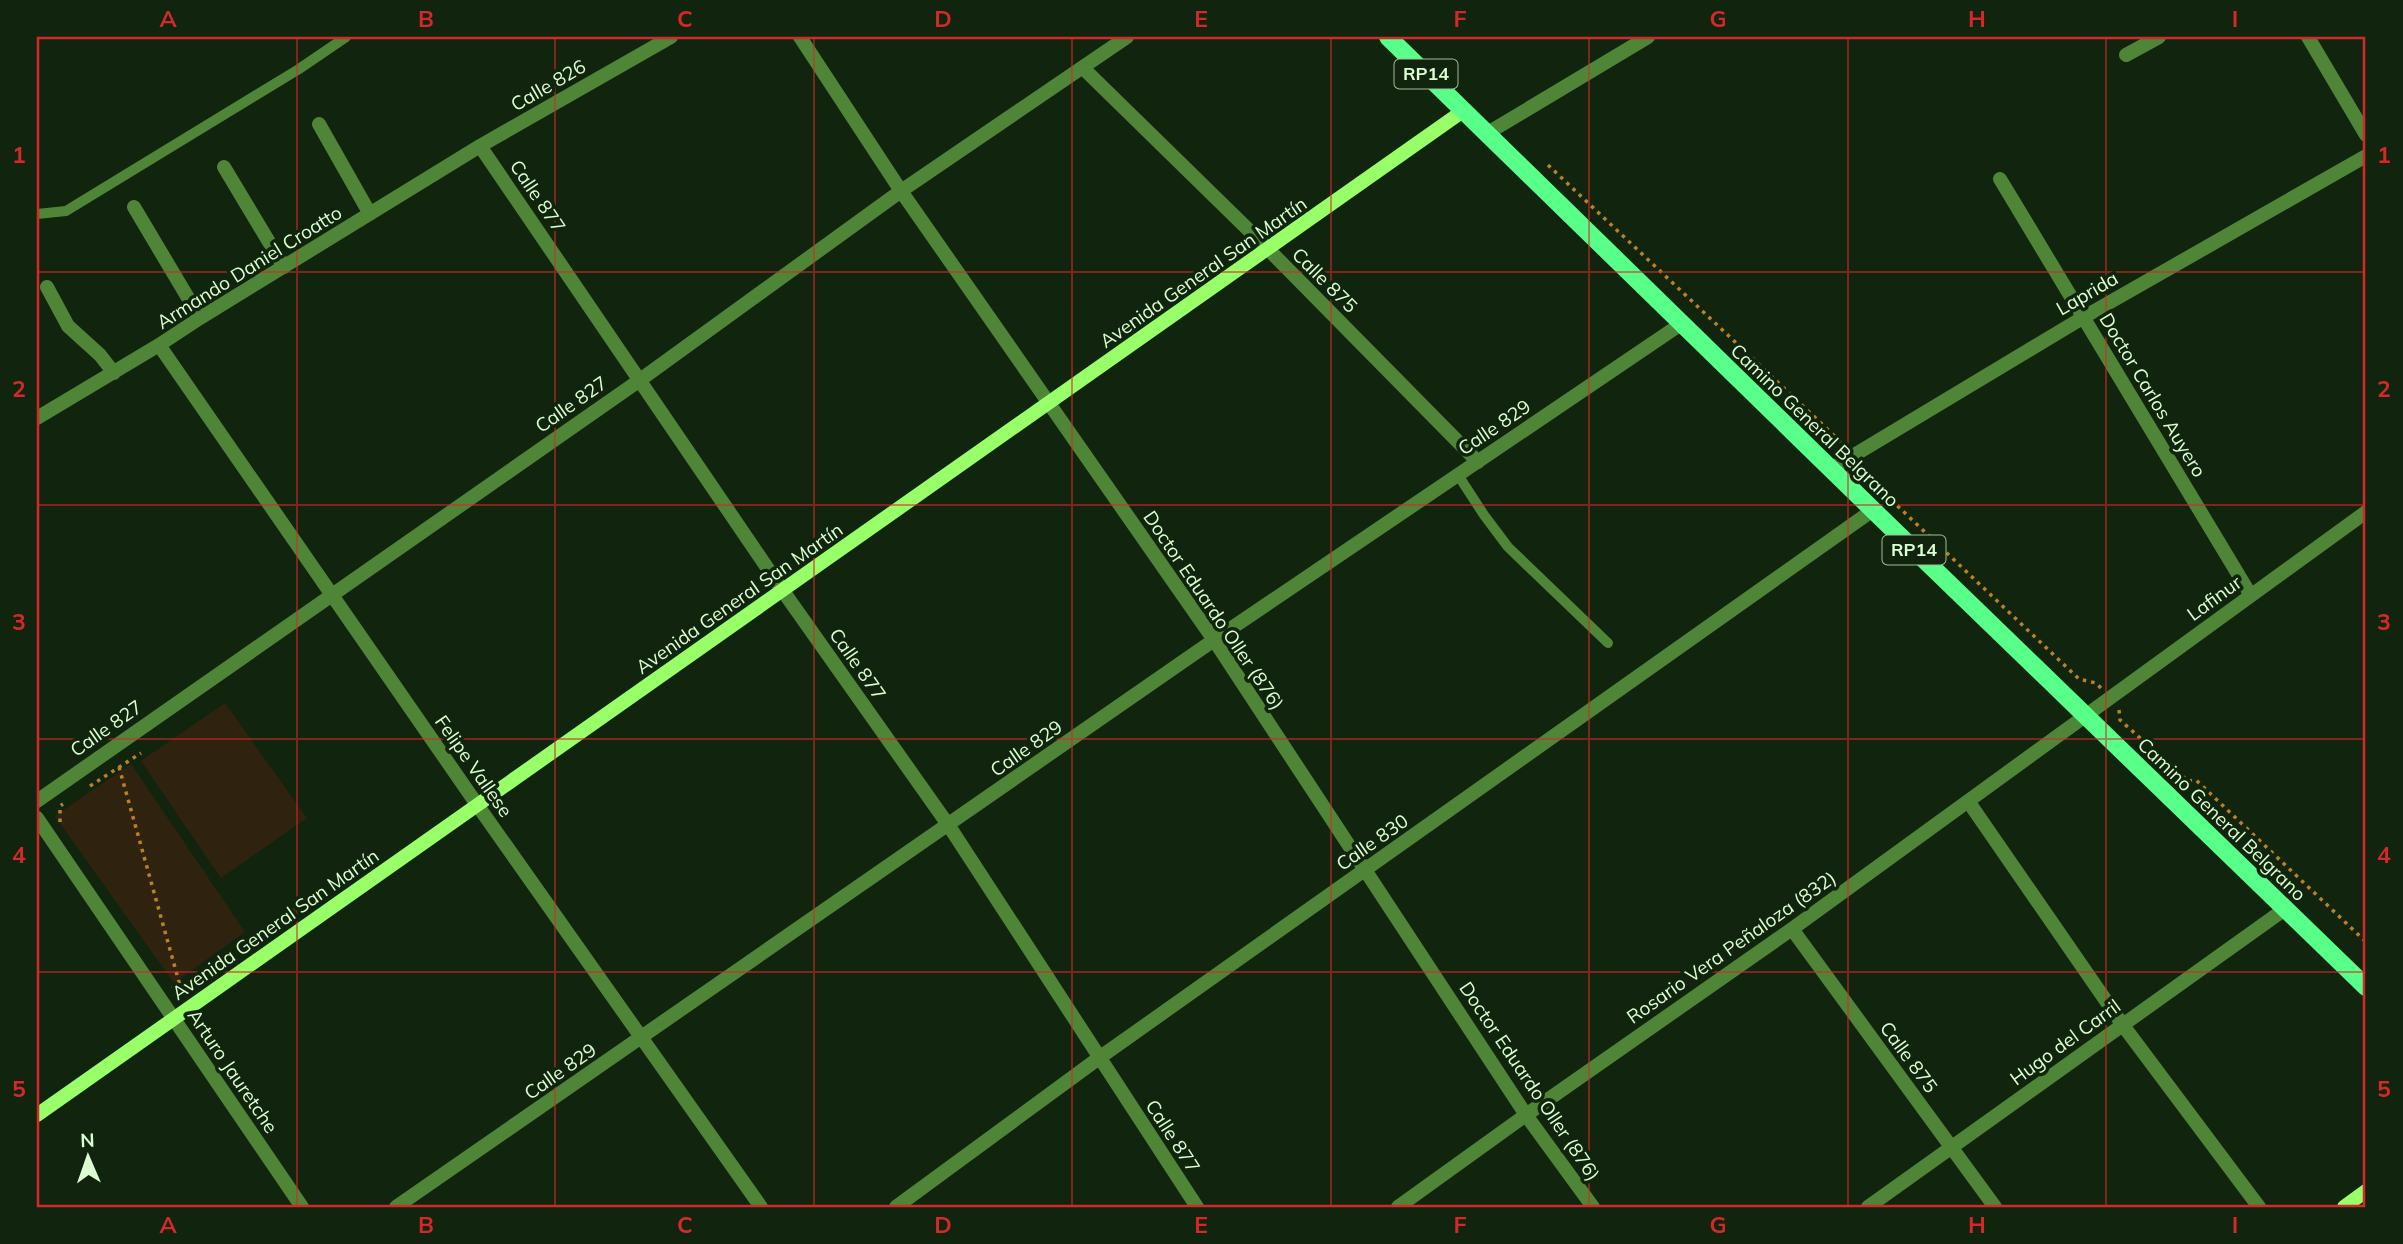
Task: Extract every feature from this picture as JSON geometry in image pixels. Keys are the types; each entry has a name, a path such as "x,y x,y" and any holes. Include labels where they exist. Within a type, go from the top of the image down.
{"main road":[{"name":"Camino General Belgrano","path":"1388,37 2366,987"},
{"name":"Avenida General San Martín","path":"37,1115 1463,111"},
{"path":"2344,1207 2366,1191"}],"street":[{"name":"Calle 826","path":"480,146 671,37"},
{"name":"Doctor Eduardo Oller (876)","path":"800,37 901,191 1214,640 1526,1115 1593,1207"},
{"name":"Calle 827","path":"37,801 640,380 901,191 1127,37"},
{"path":"1486,134 1648,37"},
{"path":"2126,55 2159,37"},
{"path":"2308,37 2366,135"},
{"name":"Calle 875","path":"1083,68 1268,249 1478,462"},
{"path":"319,124 370,214"},
{"name":"Armando Daniel Croatto","path":"37,418 480,146"},
{"name":"Calle 877","path":"480,146 783,591 949,826 1197,1207"},
{"name":"Laprida","path":"1831,469 2084,317 2366,156"},
{"path":"224,167 284,267"},
{"name":"Doctor Carlos Auyero","path":"2000,179 2250,594"},
{"path":"134,207 201,318"},
{"path":"47,288 68,326 100,355 114,373"},
{"name":"Calle 829","path":"396,1207 1214,640 1681,324"},
{"name":"Felipe Vallese","path":"159,345 478,806 761,1207"},
{"name":"Calle 830","path":"896,1207 1099,1058 1873,510"},
{"name":"Lafinur","path":"2085,716 2366,512"},
{"name":"Rosario Vera Peñaloza (832)","path":"1398,1207 1792,929 2085,716"},
{"path":"1968,801 2122,1024 2259,1207"},
{"name":"Arturo Jauretche","path":"37,818 302,1207"},
{"name":"Hugo del Carril","path":"1868,1207 2285,909"},
{"name":"Calle 875","path":"1792,929 1995,1207"}],"lane":[{"path":"37,214 66,211 299,69 346,37"},
{"path":"1458,475 1508,547 1608,643"}],"path":[{"path":"1548,164 1855,455"},
{"path":"1883,492 2079,679 2096,683 2119,708 2120,720 2188,781 2196,780 2366,942"},
{"path":"83,790 141,753"},
{"path":"118,767 181,989"},
{"path":"60,829 60,806 72,798"},
{"path":"181,989 300,906"},
{"path":"170,985 181,989"}],"shaded area":[{"path":"225,703 307,818 221,878 141,761"},
{"path":"131,764 245,932 174,983 55,816"}]}
